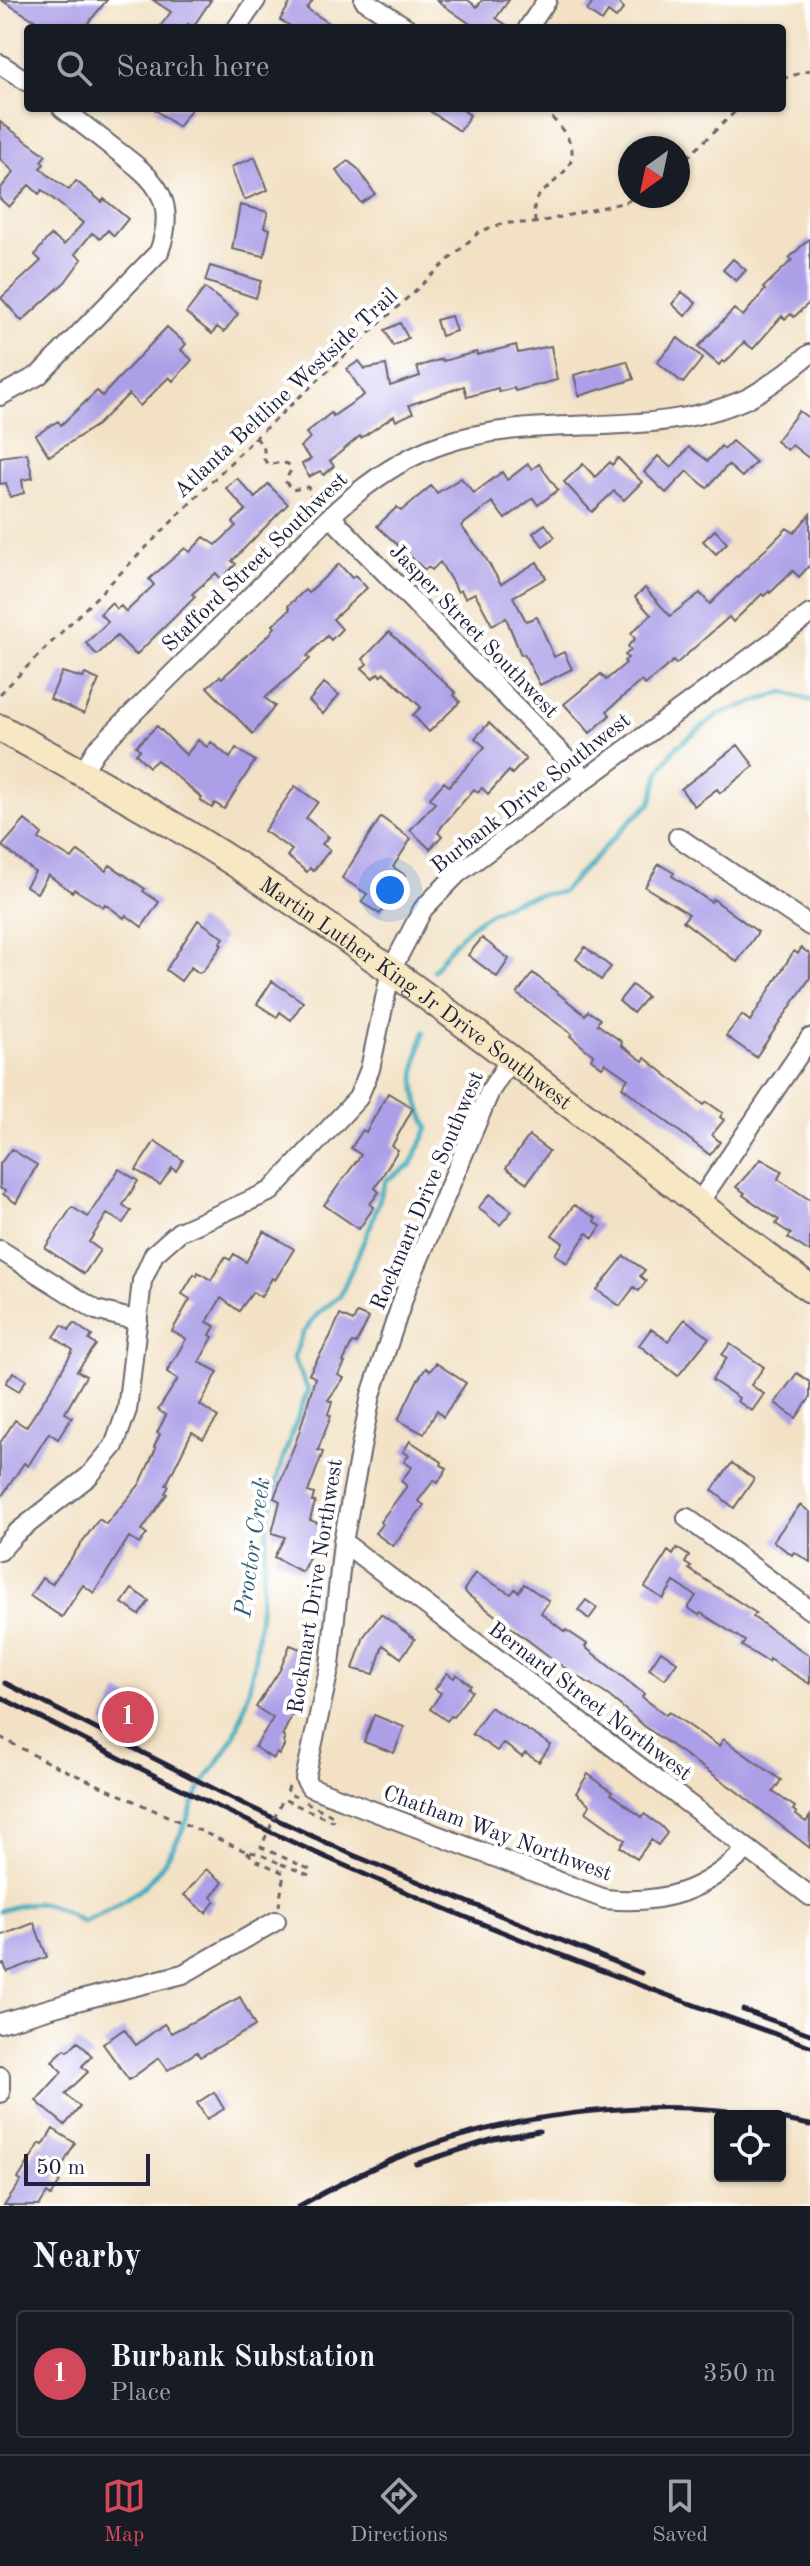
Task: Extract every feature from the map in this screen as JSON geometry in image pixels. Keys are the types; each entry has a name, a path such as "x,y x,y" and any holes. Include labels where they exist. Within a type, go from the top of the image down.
{"main road":[{"name":"Martin Luther King Jr Drive Southwest","path":"0,728 82,772 235,864 391,970 810,1289"}],"street":[{"path":"240,24 256,0"},
{"path":"364,0 401,24"},
{"path":"531,24 547,0"},
{"path":"0,64 24,79"},
{"path":"0,396 39,375 159,252 166,232 167,213 162,194 149,175 67,112"},
{"name":"Stafford Street Southwest","path":"82,772 96,750 331,517 383,473 444,443 501,431 655,422 716,410 770,386 810,354"},
{"name":"Jasper Street Southwest","path":"331,517 585,778"},
{"name":"Burbank Drive Southwest","path":"138,1321 142,1281 154,1254 179,1232 271,1191 358,1098 370,1069 391,970 423,909 457,874 810,614"},
{"path":"678,837 810,926"},
{"path":"698,1204 810,1038"},
{"name":"Rockmart Drive Southwest","path":"390,1339 407,1287 490,1091 510,1060"},
{"path":"0,1250 96,1310 138,1321 127,1410 114,1446 89,1476 8,1528 0,1551"},
{"name":"Rockmart Drive Northwest","path":"361,1807 310,1787 305,1779 330,1665 343,1542 371,1395 390,1339"},
{"path":"687,1518 810,1610"},
{"name":"Bernard Street Northwest","path":"343,1542 810,1896"},
{"name":"Chatham Way Northwest","path":"361,1807 605,1899 634,1902 667,1898 706,1884 747,1849"},
{"path":"0,2023 183,1974 276,1921"},
{"path":"0,2076 0,2093"}],"path":[{"path":"786,78 810,70"},
{"path":"535,223 534,202 543,189 572,162 573,150 568,137 546,112"},
{"path":"690,155 735,112"},
{"name":"Atlanta Beltline Westside Trail","path":"0,694 256,437 479,232 504,223 535,223 618,204"},
{"path":"256,437 264,449 264,459 268,465 288,464 291,470 285,481 287,487 292,490 308,487 311,493 309,508 331,517"},
{"path":"0,1737 45,1761 247,1852 257,1853 309,1875 309,1869 261,1847 283,1799 335,1820 306,1802"},
{"path":"247,1852 255,1860 284,1873 276,1921"}],"building":[{"path":"1,0 107,0 87,24 41,24"},
{"path":"153,0 211,0 195,24 162,24 171,12"},
{"path":"292,0 313,0 307,9 331,24 287,24 280,20"},
{"path":"436,0 468,0 477,7 482,0 509,0 496,18 505,24 470,24"},
{"path":"590,0 616,0 624,8 616,18 608,12 602,21 587,11 593,2"},
{"path":"158,112 189,112 178,127"},
{"path":"431,112 466,112 470,115 460,131"},
{"path":"0,122 46,155 40,168 52,178 69,190 76,181 128,219 114,236 108,230 100,239 92,233 75,254 82,259 65,282 22,321 1,298 41,261 35,255 51,235 64,245 83,223 42,190 39,194 29,185 9,207 0,199 0,189 14,172 0,159"},
{"path":"255,157 268,190 244,200 231,167"},
{"path":"348,161 358,169 375,194 361,203 336,170"},
{"path":"240,205 268,212 264,227 270,229 264,256 232,249"},
{"path":"810,238 810,302 794,317 791,314 785,319 782,316 753,349 744,342 725,363 722,361 719,365 698,347 734,309 743,316 765,290 763,288"},
{"path":"733,259 746,270 736,281 723,270"},
{"path":"210,266 261,281 256,298 205,281"},
{"path":"205,288 238,314 224,332 217,327 212,334 186,313"},
{"path":"682,292 696,303 685,316 672,304"},
{"path":"451,316 456,331 441,336 436,320"},
{"path":"400,323 408,338 393,346 385,330"},
{"path":"167,327 186,344 181,350 192,360 173,381 169,377 140,406 129,394 97,425 49,456 36,435 58,421 61,425 97,391 102,396"},
{"path":"678,338 703,358 683,383 657,362"},
{"path":"516,345 518,353 551,346 557,380 515,391 514,388 499,392 498,388 467,397 464,386 409,405 413,413 396,421 394,416 360,436 330,461 334,466 324,475 320,471 309,477 302,464 311,459 300,447 310,438 306,433 331,413 333,416 364,395 347,369 359,361 365,369 386,365 390,386 420,376 417,367"},
{"path":"627,361 634,379 579,396 574,375"},
{"path":"799,411 810,419 810,459 792,445 787,450 776,441"},
{"path":"732,441 756,462 742,477 728,465 707,488 687,471 666,493 644,472 658,456 671,468 689,447 708,461 721,446 724,449"},
{"path":"27,453 33,478 22,480 24,493 10,497 6,483 0,484 0,457"},
{"path":"618,458 642,482 624,500 614,491 592,512 564,482 583,464 595,477"},
{"path":"528,464 532,469 539,464 558,490 538,505 533,498 505,519 492,502 461,526 482,552 501,584 537,562 546,578 513,597 526,621 537,617 554,657 564,652 572,669 540,685 524,654 521,655 506,618 492,625 475,593 465,598 461,590 458,592 440,562 432,570 428,567 425,570 377,526 397,507 401,511 431,486 437,493 461,478 474,493 502,472 507,480"},
{"path":"237,478 255,498 268,484 288,504 232,561 236,564 221,579 216,573 192,594 195,597 136,655 117,636 97,655 86,643 108,622 100,614 111,603 117,609 121,606 126,612 154,585 149,579 185,548 190,552 204,537 216,545 236,526 233,522 246,510 226,488"},
{"path":"810,514 810,565 799,577 793,571 770,593 762,594 733,622 729,617 676,664 673,661 645,685 641,681 607,711 610,715 590,733 564,704 601,674 606,680 626,663 624,661 628,658 625,655 631,650 628,646 635,639 631,633 651,615 635,597 645,588 670,616 700,593 710,604 787,528 794,533"},
{"path":"545,524 555,537 543,546 533,533"},
{"path":"715,530 727,543 716,554 703,541"},
{"path":"339,564 367,588 333,619 342,629 331,640 327,636 307,656 310,659 265,698 275,706 253,734 207,687 220,676 222,678 269,635 275,627 273,625 290,609 288,606 305,590 308,593"},
{"path":"389,632 456,693 454,695 460,702 429,732 413,715 421,707 384,673 381,676 378,673 373,678 362,668 367,664 363,659"},
{"path":"62,672 83,678 85,674 99,680 84,714 50,699"},
{"path":"324,683 339,695 323,714 309,701"},
{"path":"489,723 526,759 512,774 509,771 488,794 482,788 478,792 474,789 442,826 438,833 442,836 430,849 410,830 435,803 430,798 444,782 449,786 485,747 475,738"},
{"path":"157,726 186,755 198,740 207,747 211,742 230,758 236,748 255,761 224,809 215,803 212,808 200,800 202,798 157,760 149,767 136,754 140,750 136,746"},
{"path":"738,745 754,766 720,793 717,789 694,806 681,789"},
{"path":"295,786 318,802 306,818 329,837 322,844 330,850 313,871 310,868 307,872 287,856 292,850 264,831"},
{"path":"381,817 411,839 393,867 405,875 380,914 361,902 367,894 342,878"},
{"path":"25,820 42,834 39,839 72,859 78,851 106,871 110,865 145,889 143,891 159,902 142,927 105,904 103,907 74,889 72,892 48,875 37,893 26,886 35,872 2,846"},
{"path":"659,864 674,873 672,876 711,902 713,899 758,932 737,962 683,921 689,914 645,887"},
{"path":"198,920 224,938 203,971 199,973 191,967 181,981 166,970"},
{"path":"482,938 509,959 497,977 468,955"},
{"path":"585,947 611,967 601,980 576,959"},
{"path":"801,948 810,954 810,978 756,1057 726,1036 742,1015 750,1021 794,951 798,954"},
{"path":"533,973 585,1015 588,1011 600,1019 597,1024 622,1042 621,1045 643,1061 645,1058 704,1105 707,1102 723,1113 720,1117 724,1120 712,1135 720,1142 710,1155 622,1087 628,1079 605,1063 602,1067 591,1059 593,1055 570,1036 572,1034 517,994"},
{"path":"272,981 303,1002 291,1020 280,1012 277,1017 257,1004"},
{"path":"632,985 647,997 633,1013 619,1001"},
{"path":"388,1093 413,1108 392,1146 398,1150 375,1188 379,1192 370,1204 374,1207 359,1229 324,1205 361,1155 351,1148 363,1130 366,1132"},
{"path":"529,1136 549,1151 527,1183 506,1168"},
{"path":"155,1141 183,1160 176,1171 172,1168 160,1185 136,1170"},
{"path":"11,1149 37,1165 16,1203 0,1188 0,1164"},
{"path":"761,1159 782,1171 778,1179 810,1200 810,1252 788,1238 791,1234 776,1224 779,1220 736,1187"},
{"path":"119,1169 138,1181 123,1205 131,1211 123,1223 107,1214 89,1242 100,1250 84,1274 45,1248 72,1207 88,1217"},
{"path":"490,1194 512,1211 500,1225 478,1208"},
{"path":"574,1205 596,1218 594,1221 601,1226 593,1238 587,1233 567,1263 555,1254 563,1243 552,1235"},
{"path":"264,1231 294,1249 275,1280 272,1278 261,1297 253,1292 239,1311 221,1298 207,1322 215,1326 210,1335 213,1337 199,1362 218,1372 200,1405 218,1417 203,1439 192,1432 166,1485 169,1486 167,1494 142,1530 147,1534 139,1544 129,1537 94,1593 83,1585 62,1617 30,1596 42,1578 52,1584 99,1519 106,1524 140,1484 166,1415 158,1410 178,1379 167,1372 186,1339 172,1331 190,1299 182,1294 198,1272 211,1280 225,1257 230,1260 234,1254 246,1262"},
{"path":"624,1256 645,1270 640,1276 646,1281 639,1291 634,1287 620,1306 597,1290"},
{"path":"357,1313 369,1318 343,1362 338,1375 344,1378 328,1400 332,1402 328,1414 331,1416 318,1450 323,1452 308,1492 314,1494 312,1502 315,1502 310,1520 324,1526 302,1572 274,1557 285,1537 272,1533 280,1501 274,1498 299,1433 315,1378 309,1374 340,1315 353,1321"},
{"path":"685,1319 709,1338 678,1376 639,1345 651,1329 668,1341"},
{"path":"74,1323 92,1336 89,1340 96,1345 77,1371 86,1376 65,1413 72,1417 58,1439 49,1433 28,1466 24,1463 0,1499 0,1443 15,1420 26,1427 53,1386 73,1350 54,1337 62,1325 69,1330"},
{"path":"730,1344 764,1367 751,1385 764,1394 752,1411 712,1380 727,1358 722,1355"},
{"path":"436,1363 466,1383 443,1417 437,1410 424,1434 398,1420 417,1381 426,1368 430,1371"},
{"path":"13,1372 26,1380 19,1391 6,1383"},
{"path":"797,1373 810,1382 810,1398 796,1418 775,1403"},
{"path":"410,1441 447,1468 438,1483 434,1480 418,1501 424,1505 393,1546 375,1533 407,1486 401,1481 412,1467 404,1462 409,1455 403,1452"},
{"path":"732,1463 754,1479 734,1508 712,1490"},
{"path":"800,1505 810,1512 810,1562 794,1552 792,1555 773,1541"},
{"path":"677,1548 689,1556 685,1563 691,1567 689,1569 756,1613 753,1617 810,1656 810,1684 742,1646 745,1641 688,1608 696,1596 674,1582 663,1599 645,1587 668,1551 673,1555"},
{"path":"475,1573 511,1594 515,1589 519,1592 524,1584 549,1601 541,1613 587,1644 585,1647 644,1694 642,1697 719,1746 723,1739 781,1780 773,1792 795,1807 796,1815 806,1822 810,1816 810,1848 648,1729 609,1696 562,1666 468,1595 464,1590"},
{"path":"132,1589 149,1601 139,1615 122,1603"},
{"path":"586,1600 597,1608 589,1619 578,1610"},
{"path":"381,1614 415,1639 401,1658 383,1645 374,1674 353,1669 364,1636"},
{"path":"290,1645 311,1653 294,1698 299,1701 282,1736 285,1744 273,1759 255,1747 273,1718 256,1707 280,1670"},
{"path":"661,1651 677,1662 665,1679 649,1669"},
{"path":"447,1673 454,1678 456,1674 471,1685 468,1688 472,1691 447,1721 430,1709 441,1693 435,1689"},
{"path":"118,1692 153,1710 138,1741 103,1723"},
{"path":"490,1707 551,1745 539,1762 525,1753 522,1757 503,1743 497,1751 472,1734"},
{"path":"374,1715 404,1727 394,1753 364,1742"},
{"path":"588,1774 642,1817 644,1814 661,1826 667,1833 658,1845 651,1840 637,1859 620,1847 625,1840 586,1812 590,1805 576,1793"},
{"path":"206,1869 223,1882 211,1897 215,1901 206,1913 184,1895"},
{"path":"34,1923 47,1957 7,1972 4,1964 0,1965 0,1936"},
{"path":"240,1997 255,2026 200,2057 197,2052 168,2070 159,2058 129,2080 103,2044 124,2029 136,2045 164,2024 171,2033"},
{"path":"78,2041 92,2056 82,2066 88,2072 65,2094 80,2107 65,2125 36,2101 62,2072 52,2061"},
{"path":"214,2092 224,2109 207,2119 197,2103"},
{"path":"53,2129 75,2143 55,2179 60,2182 51,2196 47,2193 39,2206 4,2206 40,2143 43,2145"}],"waterway":[{"name":"Proctor Creek","path":"434,970 459,938 488,914 522,899 562,892 651,803 660,770 675,748 719,714 784,692 810,700"},
{"name":"Proctor Creek","path":"0,1911 25,1904 43,1904 83,1922 133,1895 166,1859 187,1821 200,1788 235,1734 256,1652 266,1540 276,1481 308,1390 293,1358 303,1333 319,1312 340,1296 370,1227 386,1180 411,1165 428,1128 415,1081 424,1032"}],"railway":[{"path":"5,1683 250,1807 353,1855 641,1973"},
{"path":"0,1697 216,1806 405,1892 577,1961 810,2046"},
{"path":"743,2010 810,2034"},
{"path":"299,2206 411,2152 487,2129 606,2110 714,2110"},
{"path":"786,2120 810,2125"},
{"path":"416,2164 494,2139 539,2131"}],"place":[{"name":"Burbank Substation","path":"128,1717"}]}
